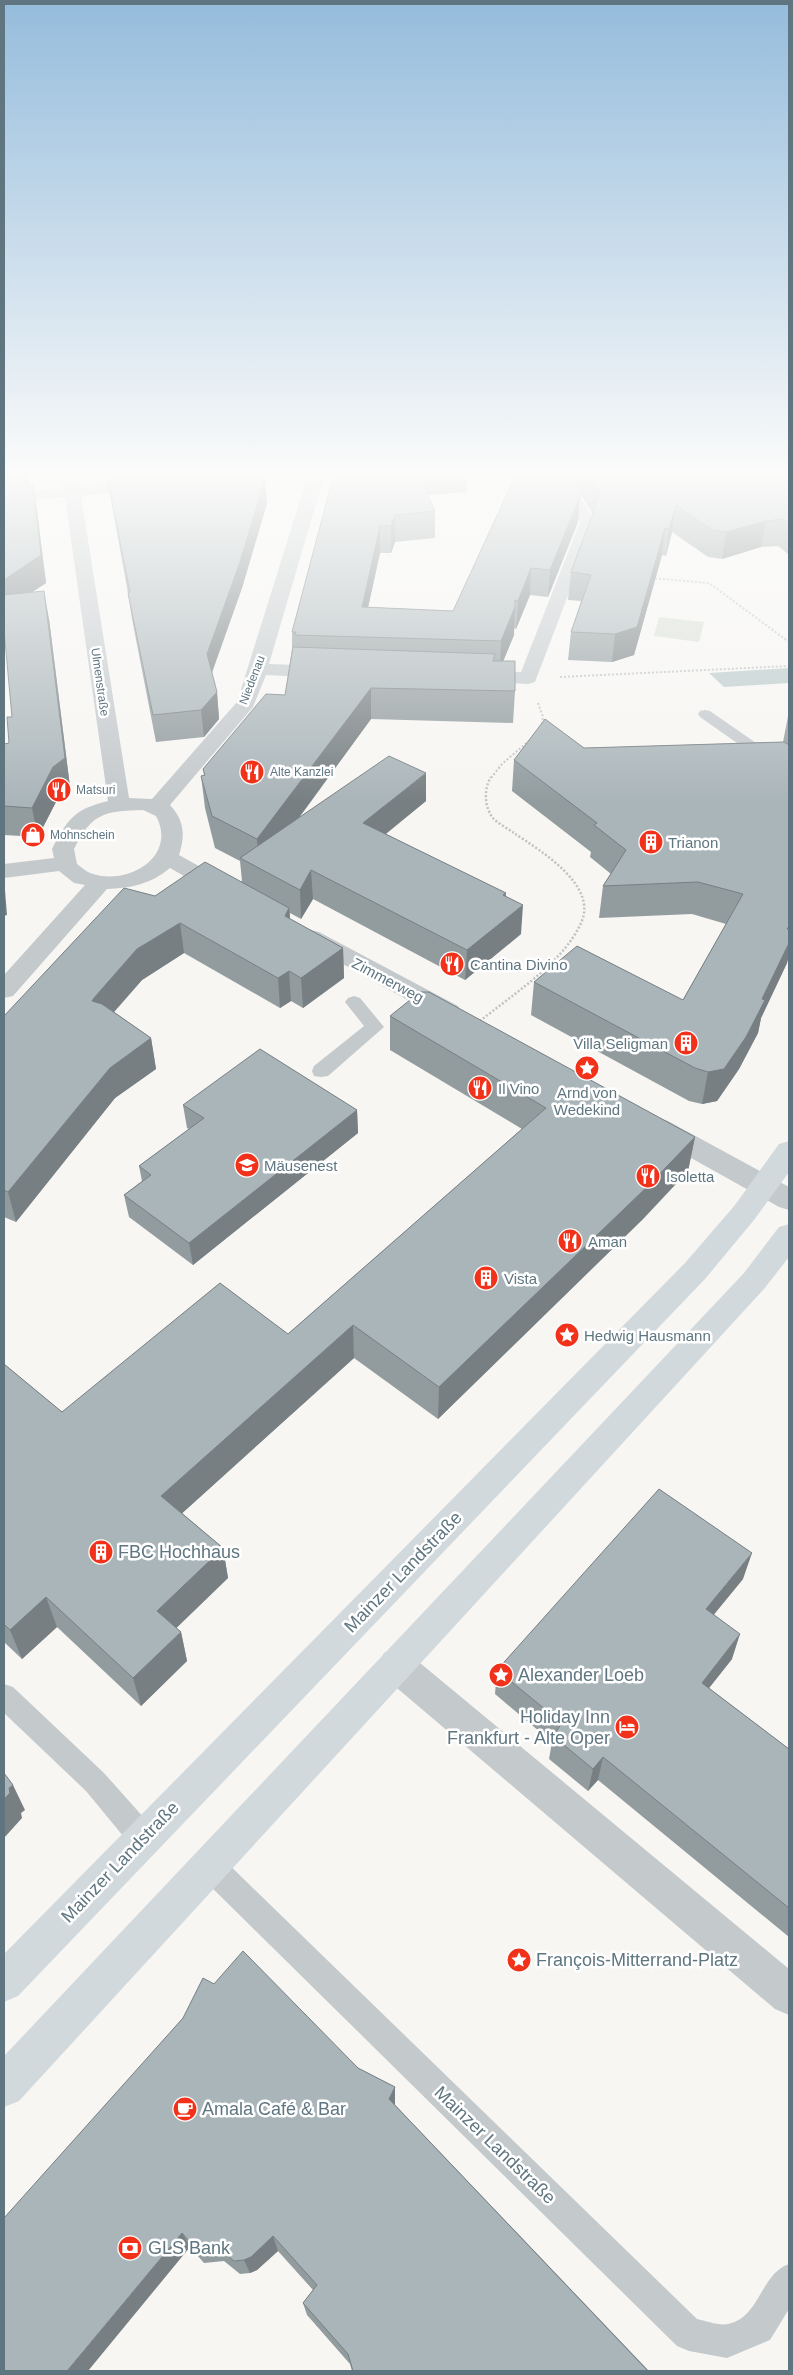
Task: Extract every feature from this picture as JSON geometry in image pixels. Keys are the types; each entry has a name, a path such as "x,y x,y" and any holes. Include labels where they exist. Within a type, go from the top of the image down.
{"main road":[{"name":"Mainzer Landstraße","path":"4,1982 727,1237 778,1194 789,1151"},
{"path":"4,2086 759,1275 789,1236"}],"street":[{"name":"Ulmenstraße","path":"85,581 119,805"},
{"name":"Niedenau","path":"158,806 246,703 284,581"},
{"path":"458,676 528,678 565,581"},
{"path":"258,669 348,672"},
{"path":"145,804 158,806 168,815 173,835 173,848 168,858 154,870 139,878 123,883 100,883 79,878 64,864 63,847 69,833 77,822 97,811 119,805 145,804"},
{"path":"168,858 246,901"},
{"path":"4,871 64,864"},
{"path":"4,990 100,883"},
{"name":"Zimmerweg","path":"289,925 474,1026"},
{"path":"636,1115 778,1194"},
{"path":"396,1665 789,1995"}],"lane":[{"path":"705,714 789,773"},
{"path":"320,1070 375,1027 354,1002"},
{"path":"4,1696 94,1782 143,1838"},
{"name":"Mainzer Landstraße","path":"209,1865 689,2334 727,2341 758,2328 789,2280"}],"path":[{"path":"683,581 709,583 789,642"},
{"path":"538,731 543,717 528,678 660,674 789,666"},
{"path":"474,1026 566,948 583,925 586,907 581,893 572,879 547,856 492,817 488,810 485,790 494,771 535,735"}],"shaded area":[{"path":"659,617 704,622 699,642 654,636"},
{"path":"789,668 789,683 724,687 709,673"}],"building":[{"path":"128,581 233,581 207,654 217,692 201,710 153,715 128,593 130,592"},
{"path":"306,581 368,581 362,607 453,611 467,581 526,581 518,601 515,600 515,607 501,641 295,635 296,632 292,632"},
{"path":"589,581 650,581 637,627 615,634 571,632"},
{"path":"44,591 65,758 53,767 32,808 4,806 4,744 9,743 7,717 12,717 4,630 4,595"},
{"path":"293,647 495,654 493,661 515,661 515,691 371,688 257,839 212,816 201,776 205,775 203,769 266,694 285,695"},
{"path":"545,719 584,748 784,742 789,745 789,926 787,929 789,929 789,943 762,999 765,1000 746,1037 724,1069 708,1072 695,1068 534,982 577,946 683,1000 743,894 698,882 603,886 626,850 594,825 597,823 514,760"},
{"path":"389,756 426,773 363,823 506,893 503,895 523,905 467,950 311,870 300,890 240,858"},
{"path":"205,862 289,908 285,916 343,948 301,978 289,971 278,978 180,923 137,949 92,1001 102,1004 151,1038 110,1068 8,1192 4,1190 4,1016 124,888 155,896"},
{"path":"420,992 429,992 695,1137 649,1185 439,1387 353,1325 161,1496 223,1548 157,1611 181,1632 133,1678 46,1597 10,1630 4,1624 4,1364 62,1412 220,1283 288,1334 546,1108 390,1016"},
{"name":"Mäusenest","path":"260,1049 357,1110 189,1243 124,1195 151,1175 139,1166 204,1118 183,1105"},
{"name":"Holiday Inn Frankfurt - Alte Oper","path":"659,1489 752,1553 706,1609 740,1634 702,1683 789,1749 789,1908 603,1757 593,1769 553,1736 562,1723 497,1670"},
{"path":"4,1773 13,1785 9,1788 10,1793 4,1799"},
{"path":"243,1951 358,2068 395,2087 389,2099 648,2371 353,2371 348,2354 303,2303 317,2285 273,2236 251,2257 234,2261 217,2247 196,2249 182,2233 67,2371 4,2371 4,2218 183,2018 203,1978 214,1984"}],"place":[{"name":"Alte Kanzlei","path":"252,772"},
{"name":"Matsuri","path":"59,790"},
{"name":"Mohnschein","path":"33,835"},
{"name":"Trianon","path":"651,842"},
{"name":"Cantina Divino","path":"452,964"},
{"name":"Villa Seligman","path":"686,1043"},
{"name":"Arnd von Wedekind","path":"587,1068"},
{"name":"Il Vino","path":"480,1088"},
{"name":"Mäusenest","path":"247,1165"},
{"name":"Isoletta","path":"648,1176"},
{"name":"Aman","path":"570,1241"},
{"name":"Vista","path":"486,1278"},
{"name":"Hedwig Hausmann","path":"567,1335"},
{"name":"FBC Hochhaus","path":"101,1552"},
{"name":"Alexander Loeb","path":"501,1675"},
{"name":"Holiday Inn Frankfurt - Alte Oper","path":"627,1727"},
{"name":"François-Mitterrand-Platz","path":"519,1960"},
{"name":"Amala Café & Bar","path":"185,2109"},
{"name":"GLS Bank","path":"130,2248"}]}
